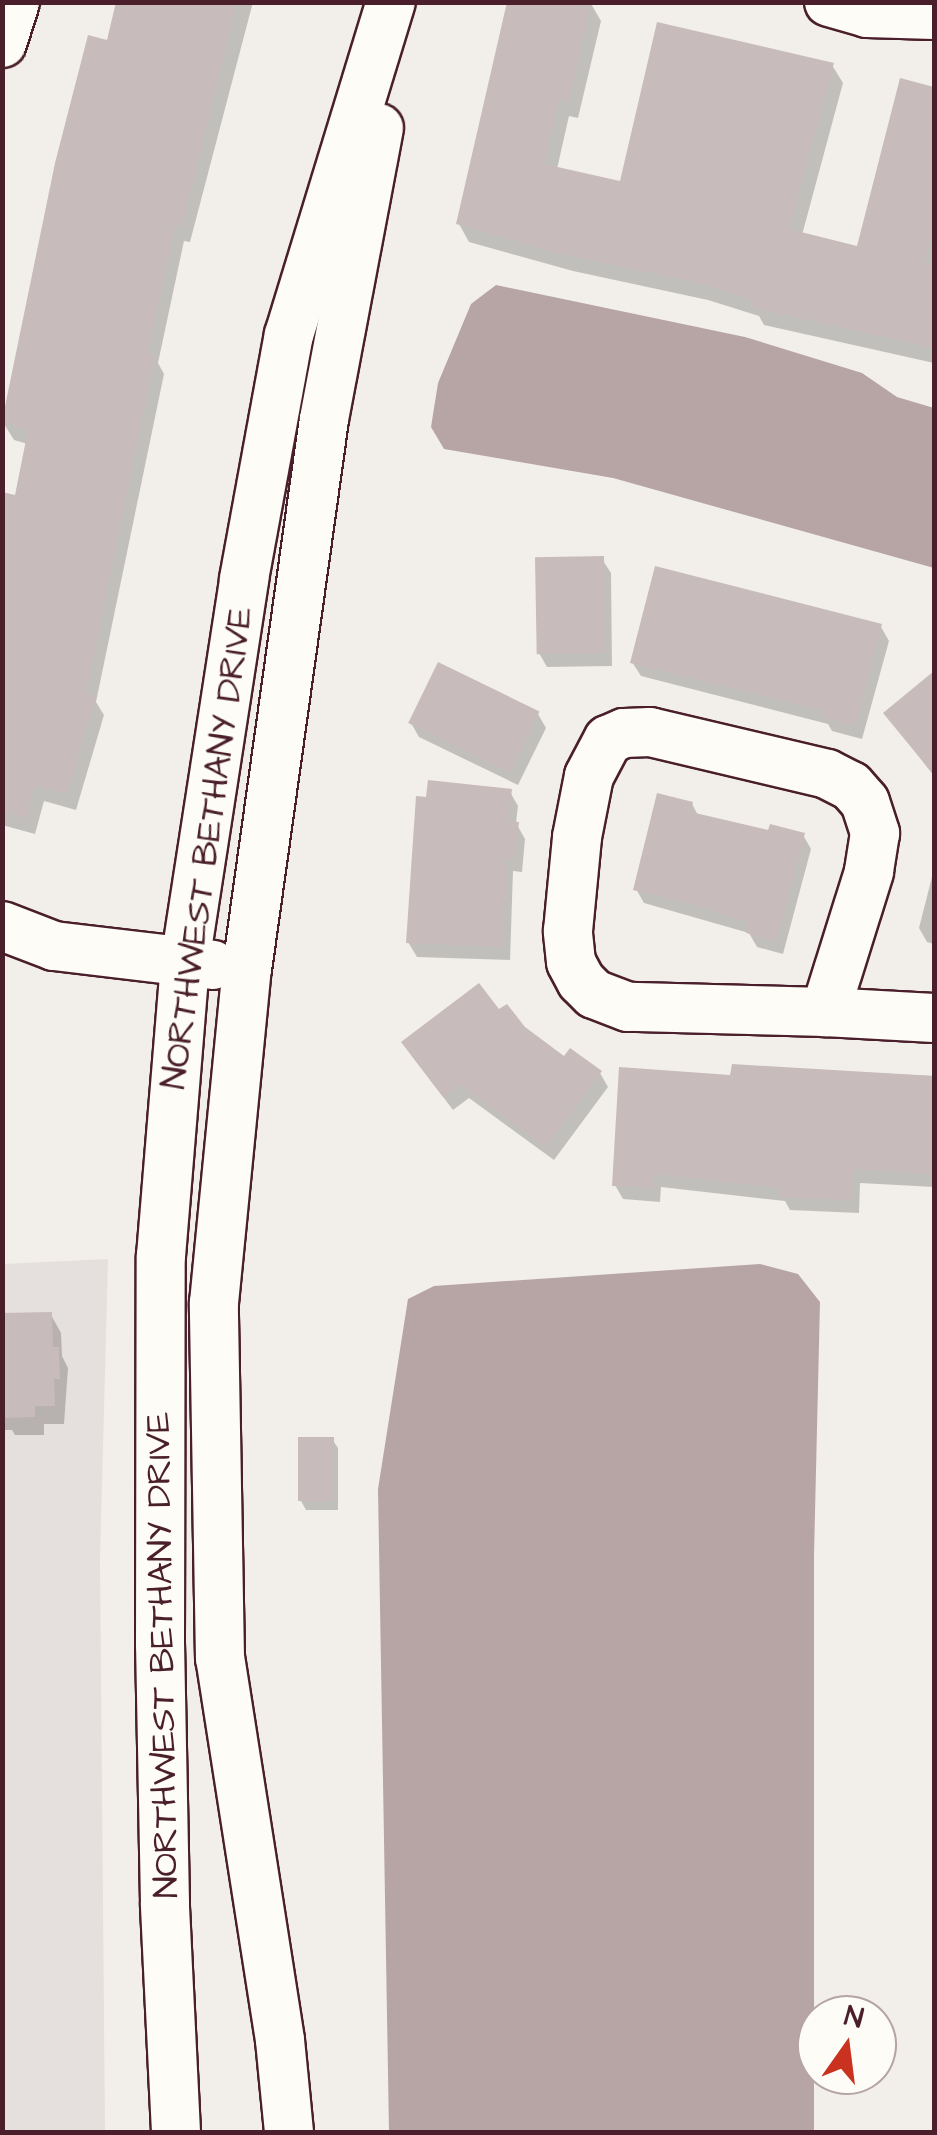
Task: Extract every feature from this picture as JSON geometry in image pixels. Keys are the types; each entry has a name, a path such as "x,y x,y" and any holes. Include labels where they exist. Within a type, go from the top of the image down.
{"street":[{"path":"2,42 16,2"},
{"name":"NORTHWEST BETHANY DRIVE","path":"176,2132 164,1883 160,1256 185,962 244,579 289,335 391,2"},
{"name":"NORTHWEST BETHANY DRIVE","path":"288,2132 280,2040 220,1659 214,1303 246,968 324,419 406,2"},
{"path":"829,2 867,12 934,16"},
{"path":"826,1012 869,872 875,833 873,816 865,802 850,786 828,774 706,742 650,732 608,740 589,776 576,837 568,944 581,981 594,994 628,1008 934,1018"},
{"path":"2,926 54,946 246,968"}],"shaded area":[{"path":"496,285 745,337 862,373 897,397 934,408 934,568 613,478 444,449 431,427 438,383 471,304"},
{"path":"108,1259 100,1560 105,2132 3,2132 3,1264"},
{"path":"760,1264 798,1274 820,1302 814,1555 814,1995 797,1995 797,2095 814,2095 814,2132 389,2132 378,1489 408,1299 434,1286"}],"building":[{"path":"116,2 237,2 182,226 175,225 148,353 155,355 86,693 96,696 67,794 35,785 26,818 2,812 2,492 15,495 28,430 2,421 55,163 88,35 107,40"},
{"path":"507,2 591,2 569,102 559,99 544,164 620,181 657,22 834,63 789,229 857,246 900,78 934,87 934,223 925,264 934,265 934,348 751,307 752,300 696,282 561,254 456,224"},
{"path":"604,556 606,653 537,654 535,557"},
{"path":"655,566 882,624 855,726 821,717 823,711 630,663"},
{"path":"438,662 540,712 510,773 408,723"},
{"path":"934,671 934,775 883,713"},
{"path":"428,780 512,789 508,821 519,822 514,859 506,858 503,947 406,943 416,796 426,797"},
{"path":"657,793 693,802 691,812 768,830 770,824 805,833 776,941 746,933 749,922 713,912 714,909 633,890"},
{"path":"479,983 499,1009 507,1004 525,1027 564,1056 570,1048 602,1071 546,1147 460,1085 443,1097 401,1042"},
{"path":"732,1064 934,1076 933,1174 853,1169 852,1200 779,1197 780,1188 654,1174 653,1188 612,1186 619,1067 730,1075"},
{"path":"52,1312 53,1347 59,1347 60,1379 54,1379 55,1406 35,1406 35,1417 2,1418 2,1313"},
{"path":"298,1437 334,1437 334,1501 298,1501"}]}
